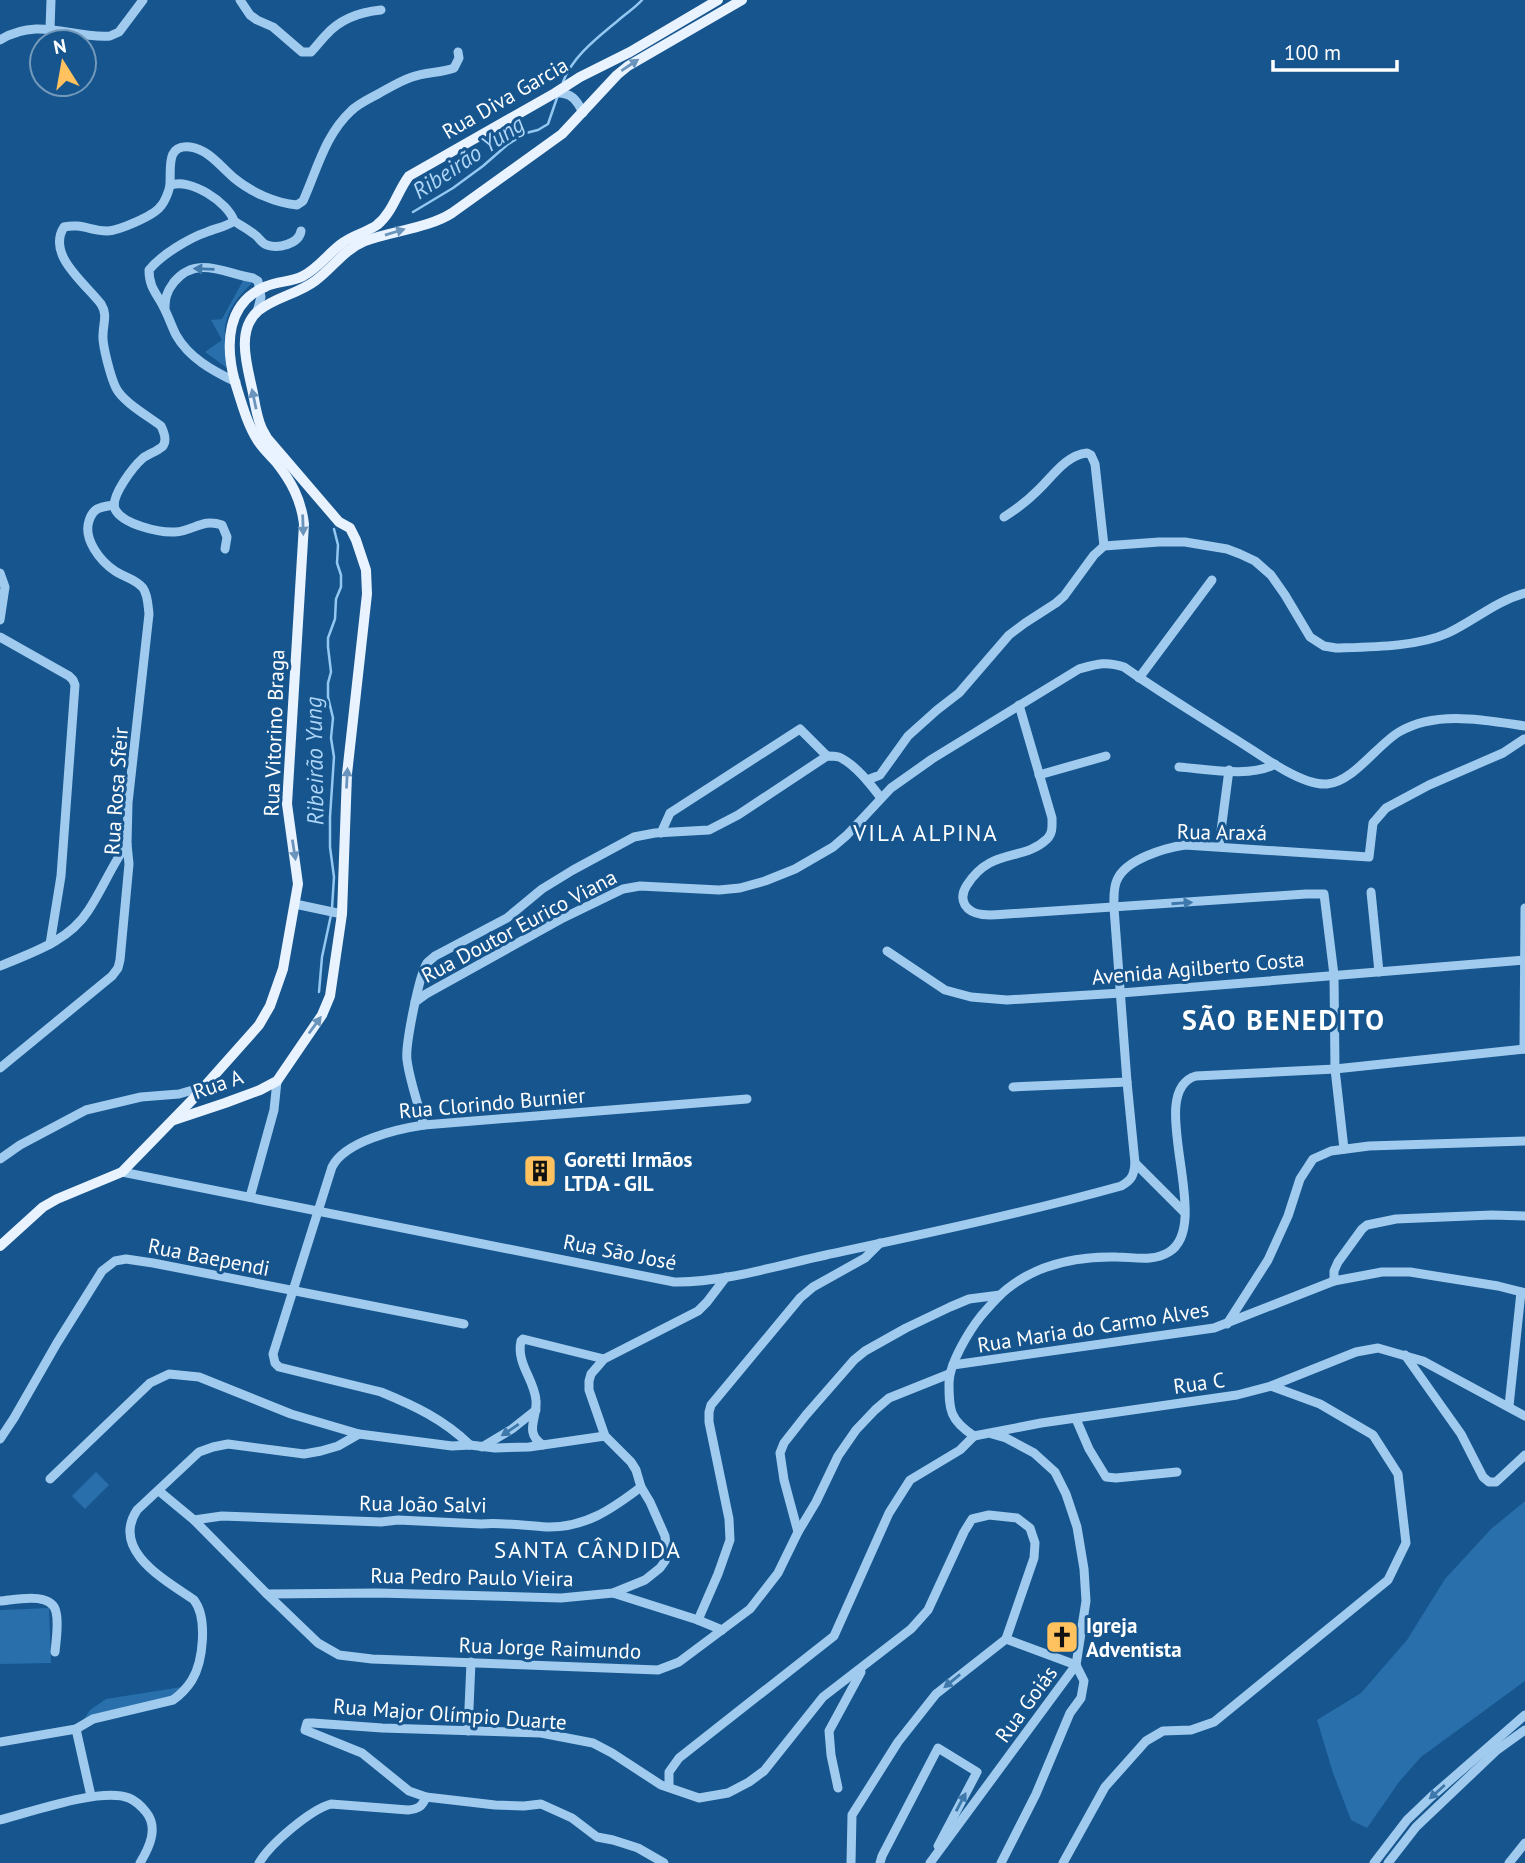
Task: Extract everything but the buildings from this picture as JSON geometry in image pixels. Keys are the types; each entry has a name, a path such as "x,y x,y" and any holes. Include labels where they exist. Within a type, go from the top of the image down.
{"main road":[{"name":"Rua Diva Garcia","path":"260,289 296,279 310,272 341,244 378,223 391,209 400,187 409,176 718,0"},
{"path":"277,1081 322,1015 330,996 340,913 347,774 367,605 366,570 350,528 339,523 267,438 259,423 245,357 249,326 257,312 315,282 346,251 363,242 445,217 562,134 628,66 742,0"},
{"name":"Rua Vitorino Braga","path":"0,1246 43,1207 122,1172 195,1097 259,1025 270,1006 283,969 298,884 287,804 304,524 296,492 258,442 236,382 229,337 240,307 249,296 260,289"},
{"name":"Rua A","path":"172,1121 260,1090 277,1081"}],"street":[{"path":"50,28 51,0"},
{"path":"98,35 110,36 119,32 143,0"},
{"path":"240,0 250,15 273,27 302,52 311,51 328,32 347,19 363,11 381,10"},
{"path":"0,40 13,32 28,31"},
{"path":"225,549 227,537 222,525 212,522 176,532 163,531 135,524 117,512 114,499 117,493 137,464 162,446 165,433 161,426 121,396 116,388 102,337 106,314 65,259 59,239 64,227 75,225 107,231 122,229 160,209 171,185 169,166 173,154 180,148 193,147 213,158 248,188 278,203 297,205 303,201 326,145 351,110 413,77 454,68 459,58 458,52"},
{"path":"563,90 575,100 583,113"},
{"path":"171,185 177,183 204,191 231,213 234,221 269,246 297,240 301,231"},
{"path":"234,221 196,236 162,257 149,270 149,281 177,337 189,352 236,382"},
{"path":"164,308 167,291 180,276 197,267 258,281 261,301 257,312"},
{"path":"1004,517 1036,493 1059,468 1076,456 1087,453 1095,464 1104,546"},
{"name":"Rua Rosa Sfeir","path":"0,1068 112,976 120,960 129,864 128,803 149,614 142,587 114,571 103,561 88,536 91,513 98,508 114,505"},
{"path":"867,780 880,775 908,736 959,693 1009,635 1064,596 1094,555 1104,546 1185,542 1227,549 1255,561 1271,575 1310,636 1324,646 1336,648 1410,643 1438,637 1501,601 1525,593"},
{"path":"0,573 5,587 0,620"},
{"path":"1139,678 1212,580"},
{"path":"0,637 69,676 75,685 61,876 50,944"},
{"name":"Rua Doutor Eurico Viana","path":"424,1125 407,1059 415,1002 561,919 623,889 640,886 719,890 740,888 794,869 833,847 891,788 932,759 1079,669 1110,663 1124,667 1290,773 1320,784 1329,784 1348,775 1399,732 1423,722 1452,719 1520,726"},
{"path":"1019,705 1052,818 1051,833 1035,847 985,865 965,888 963,902 968,909 980,914 1324,894 1334,975 1335,1069 1344,1149"},
{"path":"1520,726 1525,739"},
{"path":"661,833 670,813 800,729 827,756"},
{"name":"Rua Araxá","path":"1135,1163 1114,908 1115,884 1124,870 1147,855 1178,846 1219,846 1369,857 1373,823 1386,808 1429,785 1503,753 1525,739"},
{"path":"415,1002 423,972 435,956 507,918 542,889 634,837 709,830 738,815 827,756 838,757 867,780 881,798"},
{"path":"1039,775 1107,756"},
{"path":"1179,767 1250,772 1275,764"},
{"path":"1219,846 1228,770"},
{"path":"880,775 891,788"},
{"path":"0,966 50,944 72,930 88,911 127,844"},
{"path":"1371,892 1379,972"},
{"path":"295,904 340,913"},
{"path":"668,1787 669,1772 679,1758 834,1636 888,1513 910,1480 960,1450 974,1436 953,1417 950,1408 951,1370 972,1327 1000,1295 1041,1268 1060,1262 1093,1256 1151,1258 1175,1249 1184,1235 1186,1224 1176,1126 1176,1104 1183,1083 1196,1076 1335,1069 1524,1049 1525,908"},
{"name":"Avenida Agilberto Costa","path":"887,951 945,990 971,997 1007,1000 1525,960"},
{"path":"250,1197 274,1110 277,1081"},
{"path":"1013,1087 1127,1082"},
{"path":"0,1159 20,1145 86,1110 141,1097 179,1094 202,1087"},
{"path":"260,1090 275,1101"},
{"path":"179,1094 195,1097 203,1110"},
{"path":"179,1094 183,1102 182,1110"},
{"name":"Rua Clorindo Burnier","path":"470,1445 452,1428 436,1418 388,1395 279,1367 275,1363 274,1354 292,1291 336,1159 344,1152 392,1130 424,1125 747,1099"},
{"path":"1227,1324 1276,1244 1300,1179 1313,1159 1344,1149 1525,1141"},
{"path":"1135,1163 1184,1212"},
{"name":"Rua São José","path":"122,1172 674,1282 702,1282 1121,1186 1135,1174 1135,1163"},
{"path":"1334,1281 1338,1262 1351,1242 1367,1225 1396,1219 1525,1216"},
{"path":"698,1620 730,1540 729,1518 709,1422 712,1405 800,1298 813,1287 865,1258 881,1243"},
{"name":"Rua Baependi","path":"0,1439 102,1271 115,1261 126,1259 153,1263 464,1324"},
{"name":"Rua Maria do Carmo Alves","path":"951,1370 1214,1328 1334,1281 1382,1272 1410,1272 1498,1286 1523,1293"},
{"path":"543,1445 537,1442 533,1435 535,1394 521,1359 523,1339 604,1360 698,1311 726,1277"},
{"path":"1509,1406 1523,1293"},
{"path":"798,1532 780,1453 784,1443 806,1415 865,1351 906,1328 969,1299 1000,1295"},
{"name":"Rua C","path":"990,1434 1041,1423 1237,1395 1272,1386 1356,1352 1378,1348 1423,1360 1525,1416"},
{"path":"1405,1355 1452,1420 1483,1478 1496,1482 1525,1455"},
{"name":"Rua Pedro Paulo Vieira","path":"267,1594 378,1593 561,1598 613,1593 645,1580 660,1569 667,1554 665,1536 641,1487 636,1470 605,1436 589,1390 591,1374 604,1360"},
{"name":"Rua Jorge Raimundo","path":"159,1491 194,1520 318,1643 340,1655 658,1670 679,1662 750,1609 778,1573 838,1456 856,1430 875,1410 889,1398 951,1370"},
{"path":"50,1479 150,1383 169,1374 199,1377 291,1414 359,1434 481,1447 529,1447 605,1436"},
{"path":"1063,1863 1105,1787 1146,1741 1163,1731 1191,1730 1214,1721 1388,1580 1406,1543 1398,1474 1373,1434 1320,1404 1272,1386"},
{"path":"481,1447 512,1429 536,1410"},
{"path":"1076,1419 1088,1449 1106,1477 1177,1472"},
{"path":"0,1742 76,1729 93,1719 173,1700 181,1695 193,1679 203,1627 200,1607 147,1568 132,1542 130,1520 137,1510 199,1452 228,1444 304,1454 338,1446 359,1434"},
{"name":"Rua Goiás","path":"930,1863 1076,1665 1086,1601 1077,1527 1055,1472 1034,1453 1006,1438 990,1434 974,1436"},
{"name":"Rua João Salvi","path":"194,1520 222,1516 494,1523 550,1527 592,1520 613,1509 641,1487"},
{"name":"Rua Major Olímpio Duarte","path":"426,1797 409,1791 362,1753 311,1734 305,1730 307,1723 541,1733 593,1743 661,1785 699,1798 728,1793 764,1771 823,1697 911,1629 928,1610 972,1519 989,1514 1017,1518 1030,1528 1035,1543 1034,1558 1006,1639"},
{"path":"613,1593 722,1630"},
{"path":"0,1601 35,1598 50,1602 56,1612 55,1652"},
{"path":"851,1863 852,1815 898,1742 936,1694 1006,1639 1076,1665 1084,1681 1081,1698 1070,1713 1036,1794 1001,1863"},
{"path":"468,1731 471,1662"},
{"path":"838,1788 831,1755 830,1731 863,1667"},
{"path":"1388,1863 1416,1827 1525,1716"},
{"path":"76,1729 91,1796"},
{"path":"1374,1863 1407,1821 1431,1797 1494,1747 1525,1730"},
{"path":"880,1863 938,1748 977,1772 930,1863"},
{"path":"0,1820 91,1796 112,1795 129,1798 149,1815 152,1837 139,1863"},
{"path":"259,1863 264,1854 291,1829 324,1806 340,1804 408,1810 423,1805 426,1797 508,1806 541,1804 572,1818 597,1837 638,1848 664,1863"},
{"path":"1407,1821 1416,1827"},
{"path":"1512,1862 1525,1843"}],"shaded area":[{"path":"244,279 252,283 235,303 226,321 227,368 205,352 222,340 211,320 222,319"},
{"path":"96,1472 109,1485 85,1509 72,1496"},
{"path":"1525,1501 1525,1681 1421,1757 1399,1782 1367,1828 1351,1820 1317,1720 1361,1693 1407,1640 1445,1579 1491,1529"},
{"path":"49,1608 51,1663 0,1664 0,1610"},
{"path":"188,1686 181,1695 80,1725 90,1710 106,1699"}],"waterway":[{"name":"Ribeirão Yung","path":"563,82 573,63 588,47 642,0"},
{"name":"Ribeirão Yung","path":"413,212 453,188 507,145 548,124 558,95"},
{"name":"Ribeirão Yung","path":"332,908 334,877 330,817 334,757 331,738 333,718 328,697 331,672 328,638 341,587 334,529"},
{"name":"Ribeirão Yung","path":"319,992 322,957 331,915"}],"place":[{"name":"Goretti Irmãos LTDA - GIL","path":"540,1171"},
{"name":"Igreja Adventista","path":"1062,1637"}],"district":[{"name":"VILA ALPINA","path":"926,832"},
{"name":"SÃO BENEDITO","path":"1284,1019"},
{"name":"SANTA CÂNDIDA","path":"588,1549"}]}
